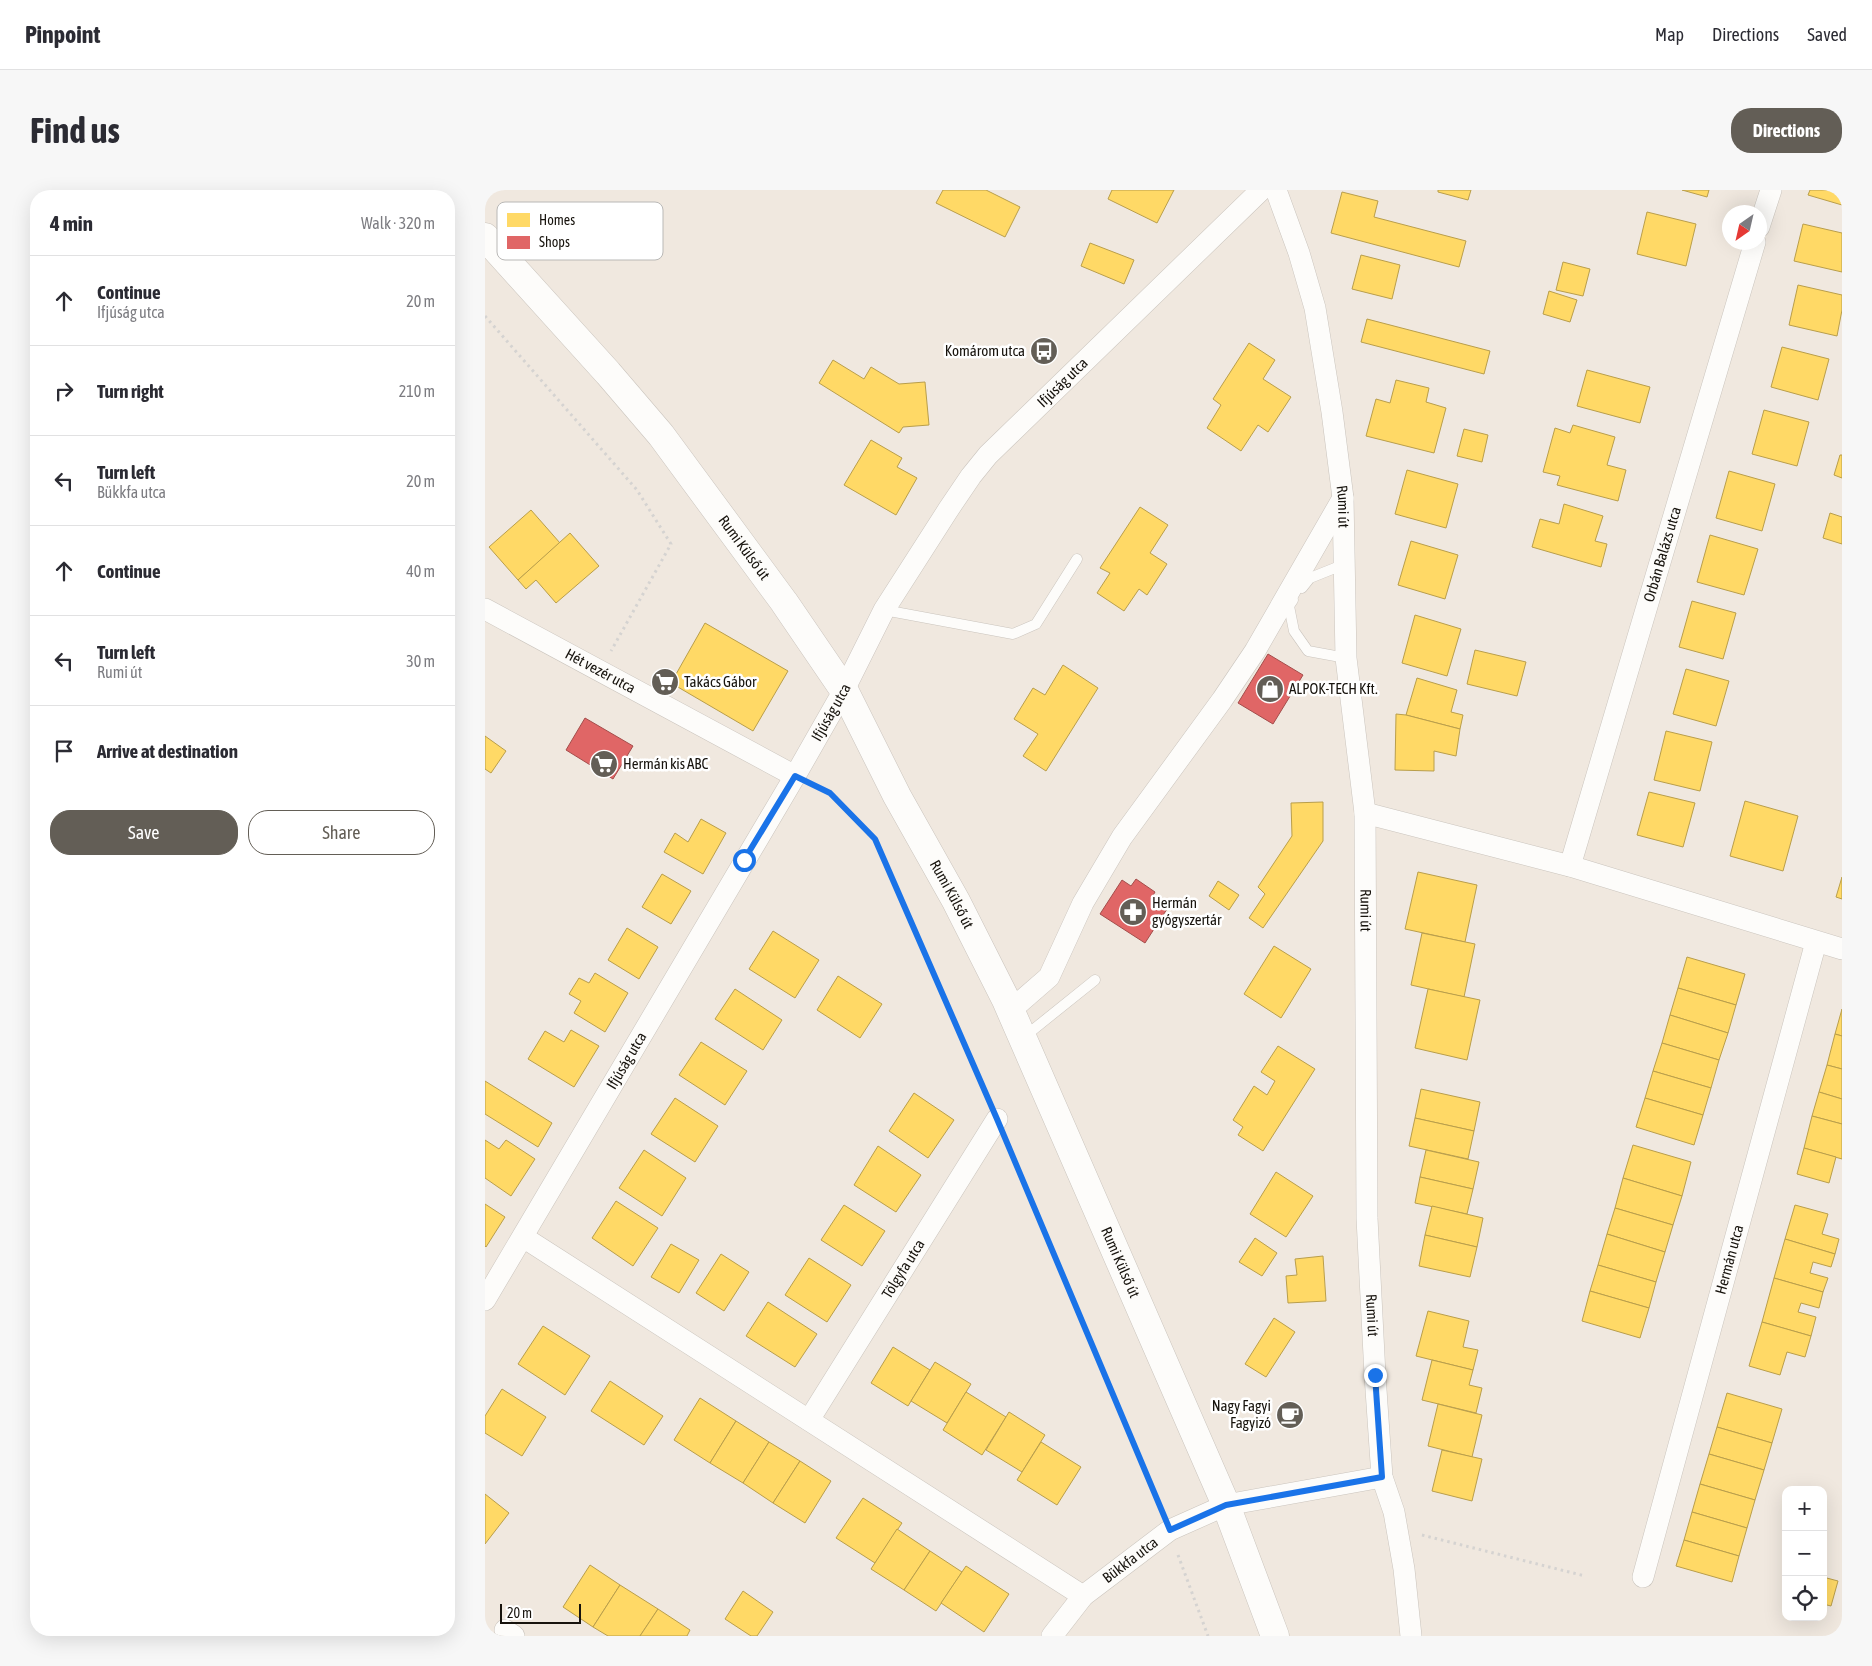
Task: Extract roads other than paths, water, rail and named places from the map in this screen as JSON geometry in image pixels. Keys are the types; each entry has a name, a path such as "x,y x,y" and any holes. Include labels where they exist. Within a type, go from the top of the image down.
{"street":[{"name":"Ifjúság utca","path":"485,1300 795,776 843,690 884,610 971,476 988,455 1261,190"},
{"name":"Rumi út","path":"1276,190 1299,253 1315,308 1332,412 1343,498 1346,564 1346,658 1365,813 1367,1218 1375,1375 1382,1477 1395,1512 1404,1569 1411,1636"},
{"path":"1766,205 1771,190"},
{"name":"Rumi Külső út","path":"485,237 497,250"},
{"name":"Orbán Balázs utca","path":"1570,866 1753,250"},
{"name":"Rumi Külső út","path":"506,260 609,373 661,435 784,602 843,690 897,796 957,901 1011,1010 1226,1505 1275,1636"},
{"path":"1011,1010 1049,977 1083,903 1122,837 1255,651 1343,498"},
{"name":"Hét vezér utca","path":"485,609 795,776"},
{"path":"1365,813 1570,866 1842,949"},
{"name":"Hermán utca","path":"1643,1577 1816,942"},
{"name":"Tölgyfa utca","path":"809,1420 997,1119"},
{"path":"523,1237 1083,1596"},
{"name":"Bükkfa utca","path":"1051,1636 1083,1596 1170,1530 1226,1505 1382,1477"}],"lane":[{"path":"884,610 1013,634 1036,624 1077,559"},
{"path":"1346,564 1309,578 1289,606 1294,631 1308,651 1346,658"},
{"path":"1023,1037 1095,980"}],"place":[{"name":"Komárom utca","path":"1044,351"},
{"name":"Takács Gábor","path":"665,682"},
{"name":"ALPOK-TECH Kft.","path":"1270,689"},
{"name":"Hermán kis ABC","path":"604,764"},
{"name":"Hermán gyógyszertár","path":"1133,912"},
{"name":"Nagy Fagyi Fagyizó","path":"1290,1415"}]}
